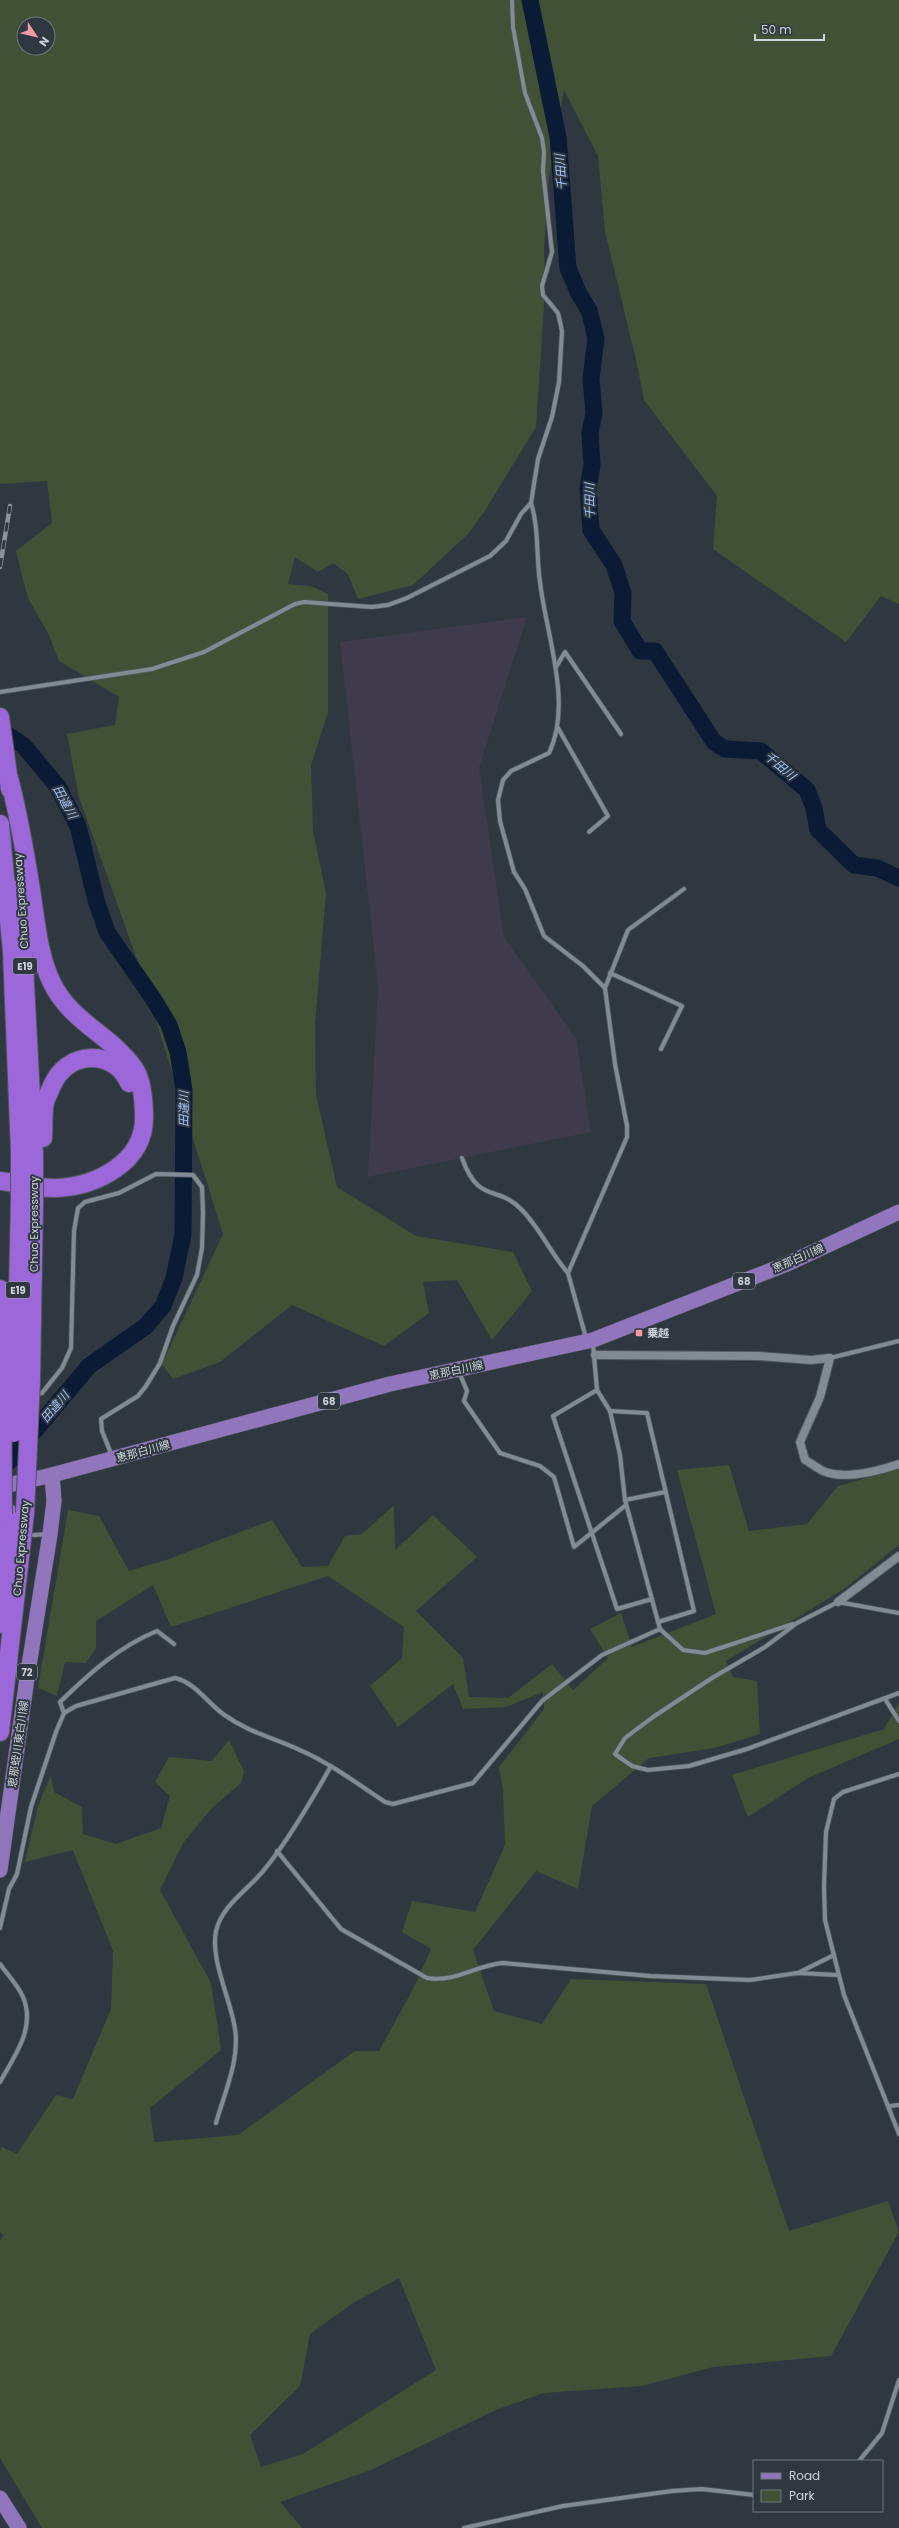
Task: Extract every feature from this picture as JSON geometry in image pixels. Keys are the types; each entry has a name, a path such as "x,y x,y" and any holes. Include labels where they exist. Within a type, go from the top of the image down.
{"highway":[{"name":"Chuo Expressway","path":"0,717 9,778 20,884 32,1153 34,1320 16,1380"},
{"path":"0,1181 56,1188 83,1184 107,1175 123,1164 136,1146 144,1126 143,1097 135,1070 114,1047 76,1016 60,997 51,981 41,952 21,822 9,778"},
{"name":"Chuo Expressway","path":"0,824 32,1153"},
{"path":"0,1172 59,1178 78,1177 112,1160 126,1146 134,1122 133,1093 128,1081 118,1067 100,1058 93,1057 80,1059 59,1074 45,1101 32,1153"},
{"name":"Chuo Expressway","path":"0,1732 13,1514 16,1380 32,1201"},
{"path":"0,1289 16,1380 13,1514"},
{"name":"Chuo Expressway","path":"0,1624 6,1561 13,1514"}],"main road":[{"name":"恵那白川線","path":"0,1487 52,1475 390,1384 590,1340 787,1264 899,1212"},
{"name":"恵那蛭川東白川線","path":"0,1870 27,1678 50,1534 54,1501 52,1475"},
{"path":"2,2506 19,2528"}],"street":[{"path":"0,692 152,669 204,652 289,607 304,602 372,607 398,601 490,556 506,541 521,514 530,503 538,459 552,417 559,382 562,331 558,313 542,295 542,286 552,252 543,171 544,152 542,138 525,93 514,27 512,0"},
{"path":"530,503 535,517 540,588 549,642 556,667 559,708 558,728 549,753 511,771 503,780 498,800 500,821 514,872 525,889 544,936 583,966 605,988"},
{"path":"556,667 565,652 621,734"},
{"path":"558,728 608,816 589,832"},
{"path":"568,1274 627,1137 605,988 628,930 684,889"},
{"path":"610,973 682,1006 661,1049"},
{"path":"462,1158 469,1176 481,1190 520,1208 568,1274 595,1355 597,1390 610,1411 620,1455 626,1503 660,1629 683,1650 705,1654 797,1623 838,1602 899,1556"},
{"path":"0,1404 42,1393 68,1359 73,1331 74,1231 78,1208 85,1202 119,1193 156,1174 193,1175 202,1187 203,1199 202,1248 197,1275 173,1326 160,1362 146,1386 138,1396 101,1419 102,1431 112,1459"},
{"path":"595,1355 758,1356 812,1360 830,1358 899,1340"},
{"path":"830,1358 820,1397 800,1442 804,1460 824,1471 834,1474 877,1470 899,1464"},
{"path":"458,1369 468,1391 464,1401 500,1453 540,1466 554,1477 574,1548 592,1535 626,1503 665,1492"},
{"path":"597,1390 553,1416 617,1609 652,1599"},
{"path":"610,1411 647,1413 694,1611 658,1622"},
{"path":"34,1534 50,1534"},
{"path":"838,1602 899,1613"},
{"path":"797,1623 765,1647 712,1678 653,1717 625,1738 615,1754 632,1766 648,1770 689,1766 747,1749 899,1693"},
{"path":"0,1928 9,1889 17,1874 31,1807 56,1732 64,1713 76,1706 175,1678 183,1680 216,1709 249,1731 301,1750 331,1766 385,1802 394,1804 473,1784 542,1701 602,1655 660,1629"},
{"path":"64,1713 60,1702 95,1668 123,1648 157,1631 174,1644"},
{"path":"885,1698 899,1721"},
{"path":"216,2123 235,2058 236,2029 216,1951 216,1932 225,1910 264,1870 318,1789 331,1766"},
{"path":"899,1774 843,1792 834,1799 826,1832 824,1886 825,1920 838,1975 876,2078 890,2106 899,2134"},
{"path":"277,1851 341,1929 427,1978 437,1980 450,1978 491,1964 503,1963 665,1977 750,1980 797,1973 838,1975"},
{"path":"797,1973 834,1955"},
{"path":"0,1964 23,1996 28,2015 25,2034 0,2082"},
{"path":"890,2106 899,2105"},
{"path":"860,2460 882,2433 899,2380"},
{"path":"464,2528 563,2506 672,2491 702,2489 753,2494"}],"shaded area":[{"path":"527,617 479,768 504,937 576,1038 591,1132 368,1177 378,986 340,642"}],"green space":[{"path":"0,0 899,0 899,604 881,596 846,642 713,549 717,496 644,400 636,359 605,232 598,156 564,90 549,177 544,249 545,291 536,427 484,512 468,534 413,585 358,599 348,574 333,563 318,572 295,557 288,584 311,586 328,594 328,712 311,765 313,831 326,893 315,1023 316,1095 337,1187 416,1236 513,1252 532,1291 492,1340 457,1280 423,1282 429,1313 384,1346 292,1305 220,1362 173,1379 162,1364 223,1234 134,951 79,797 67,734 115,725 119,697 59,661 48,633 28,598 16,551 52,523 47,481 0,484"},
{"path":"729,1465 749,1531 807,1524 838,1486 899,1469 899,1545 844,1589 726,1661 733,1677 757,1681 760,1734 715,1748 649,1758 592,1806 578,1889 536,1871 473,1950 494,2011 542,2024 571,1979 706,1984 789,2231 888,2201 899,2232 831,2356 713,2367 642,2386 544,2393 498,2409 371,2470 280,2502 302,2528 42,2528 0,2458 0,2240 4,2235 0,2232 0,2151 2,2147 17,2154 56,2095 73,2099 111,2009 113,1951 73,1850 25,1862 38,1806 51,1775 54,1792 82,1807 83,1834 116,1844 161,1828 170,1796 155,1782 169,1757 212,1761 229,1740 244,1771 241,1783 212,1808 183,1843 160,1890 211,1983 221,2050 150,2108 154,2142 238,2135 355,2051 379,2051 413,1989 431,1949 402,1932 412,1901 475,1912 505,1845 503,1790 499,1767 544,1709 543,1692 506,1707 463,1709 453,1684 398,1727 370,1686 402,1658 404,1627 328,1576 171,1627 153,1585 96,1621 96,1648 86,1663 65,1662 57,1696 38,1688 68,1510 99,1516 129,1571 169,1559 272,1520 302,1567 328,1566 345,1536 362,1534 394,1505 395,1550 433,1515 477,1557 416,1611 463,1658 469,1697 508,1698 552,1664 573,1690 608,1658 590,1629 621,1613 632,1647 716,1614 677,1470","holes":["399,2278 436,2370 303,2454 261,2467 250,2435 300,2386 310,2334 353,2303"]},
{"path":"899,1703 899,1739 808,1778 748,1817 732,1775 884,1729"}],"waterway":[{"name":"千田川","path":"530,0 558,137 568,268 579,294 589,310 596,338 591,379 594,413 590,433 592,465 588,488 591,530 614,565 623,593 622,621 640,651 655,651 714,742 725,749 761,751 807,790 814,808 818,830 854,865 877,868 899,878"},
{"name":"田違川","path":"0,730 23,745 58,787 78,826 96,900 107,932 154,1000 169,1025 178,1052 184,1090 183,1235 174,1278 163,1306 146,1326 89,1366 0,1472"}],"railway":[{"path":"0,567 10,506"}],"place":[{"name":"乗越","path":"639,1333"}]}
